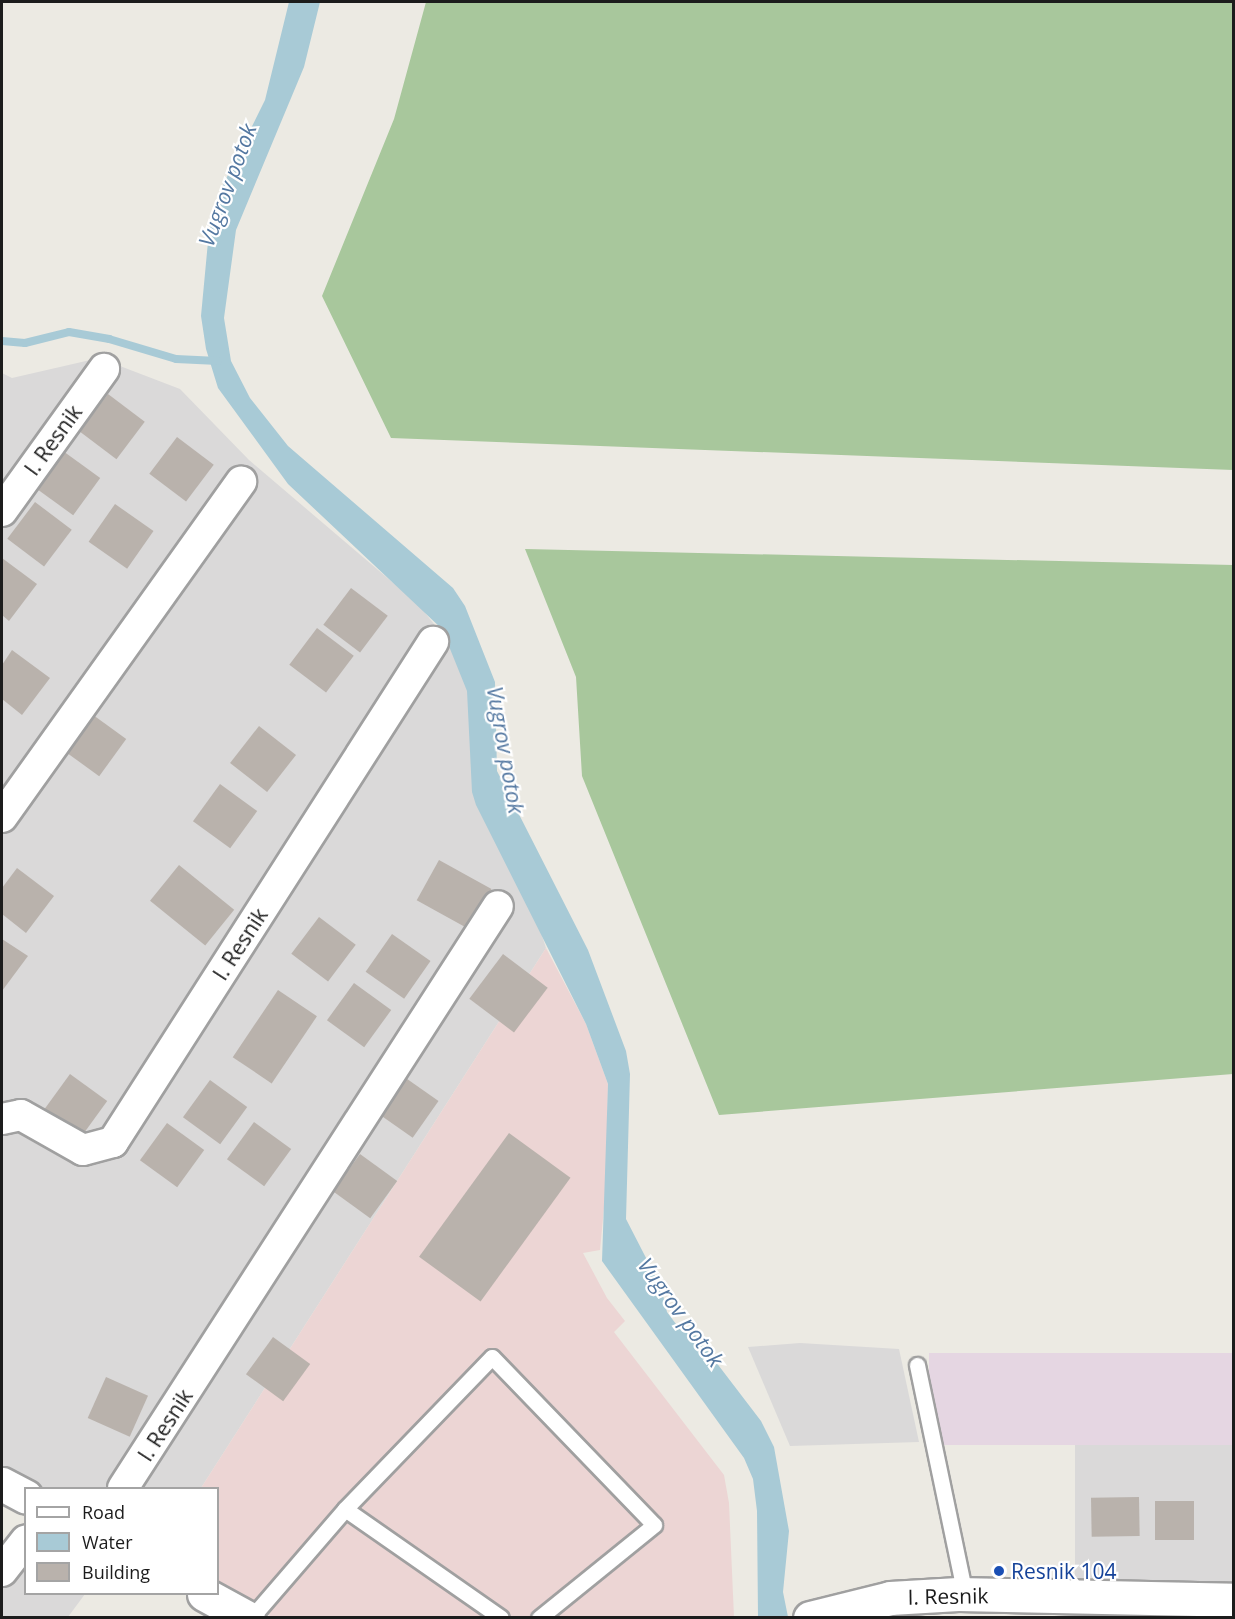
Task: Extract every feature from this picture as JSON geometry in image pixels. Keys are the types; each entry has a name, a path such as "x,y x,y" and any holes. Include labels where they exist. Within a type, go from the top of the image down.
{"street":[{"name":"I. Resnik","path":"2,511 104,369"},
{"path":"2,817 242,482"},
{"name":"I. Resnik","path":"2,1119 21,1114 83,1150 113,1142 433,642"},
{"name":"I. Resnik","path":"124,1487 498,906"},
{"path":"2,1484 24,1496"},
{"path":"2,1571 24,1543"},
{"name":"I. Resnik","path":"815,1615 890,1598 965,1594 1233,1600"},
{"path":"208,1595 249,1617"}],"lane":[{"path":"249,1617 345,1509 492,1357 654,1525 539,1617"},
{"path":"917,1365 965,1594"},
{"path":"345,1509 501,1617"}],"shaded area":[{"path":"99,358 180,389 249,460 418,604 466,664 506,826 546,948 202,1487 24,1488 2,1484 2,373 12,378"},
{"path":"546,948 586,1024 608,1084 606,1187 600,1250 583,1253 607,1298 625,1321 614,1332 724,1475 729,1503 734,1617 272,1617 219,1590 219,1487 202,1487"},
{"path":"800,1343 899,1349 919,1442 790,1446 748,1347"},
{"path":"929,1353 1233,1353 1233,1445 929,1445"},
{"path":"1075,1444 1233,1444 1233,1588 1075,1588"},
{"path":"24,1535 24,1595 84,1595 68,1617 2,1617 2,1565"}],"green space":[{"path":"426,2 1233,2 1233,470 391,438 322,296 394,119"},
{"path":"525,549 1233,565 1233,1074 719,1115 582,776 576,677"}],"water":[{"name":"Vugrov potok","path":"289,2 320,2 304,67 236,230 224,318 231,361 250,398 288,446 453,588 465,606 495,682 497,771 588,950 626,1051 630,1074 626,1219 661,1287 667,1312 676,1324 693,1332 761,1421 774,1447 789,1531 783,1592 788,1617 758,1617 757,1511 753,1479 744,1458 602,1261 608,1084 586,1024 476,805 472,792 467,691 442,629 288,484 218,388 206,349 201,316 209,231 224,183 265,100"}],"building":[{"path":"108,394 145,422 116,459 80,432"},
{"path":"177,437 214,465 186,501 149,474"},
{"path":"63,451 100,478 73,515 36,488"},
{"path":"35,502 72,530 44,566 7,539"},
{"path":"115,504 154,531 127,569 89,542"},
{"path":"2,558 37,584 9,621 2,615"},
{"path":"351,588 388,616 360,652 323,625"},
{"path":"317,628 354,656 326,692 289,665"},
{"path":"12,650 50,678 22,715 2,699 2,665"},
{"path":"89,712 126,739 99,776 62,749"},
{"path":"259,726 296,755 267,792 230,763"},
{"path":"220,784 257,811 230,848 193,821"},
{"path":"439,860 491,889 469,929 417,900"},
{"path":"179,865 234,910 205,945 150,901"},
{"path":"17,868 54,896 26,933 2,914 2,888"},
{"path":"319,917 356,945 328,981 291,954"},
{"path":"392,934 431,961 404,999 366,972"},
{"path":"2,939 28,956 2,991"},
{"path":"503,954 548,988 514,1032 469,999"},
{"path":"354,983 391,1010 364,1047 327,1020"},
{"path":"278,990 317,1016 272,1083 233,1057"},
{"path":"70,1074 107,1101 80,1138 43,1111"},
{"path":"400,1074 439,1101 413,1138 374,1111"},
{"path":"210,1080 247,1107 220,1144 183,1117"},
{"path":"254,1122 291,1149 264,1186 227,1159"},
{"path":"167,1123 204,1150 177,1187 140,1160"},
{"path":"509,1133 570,1178 481,1301 419,1257"},
{"path":"360,1154 397,1181 370,1218 333,1191"},
{"path":"273,1337 310,1364 283,1401 246,1374"},
{"path":"106,1377 148,1396 130,1437 88,1418"},
{"path":"1139,1497 1140,1536 1092,1537 1091,1498"},
{"path":"1155,1501 1194,1501 1194,1540 1155,1540"}],"waterway":[{"path":"2,341 25,343 69,332 109,339 176,359 218,361"}],"place":[{"name":"Resnik 104","path":"999,1571"}]}
